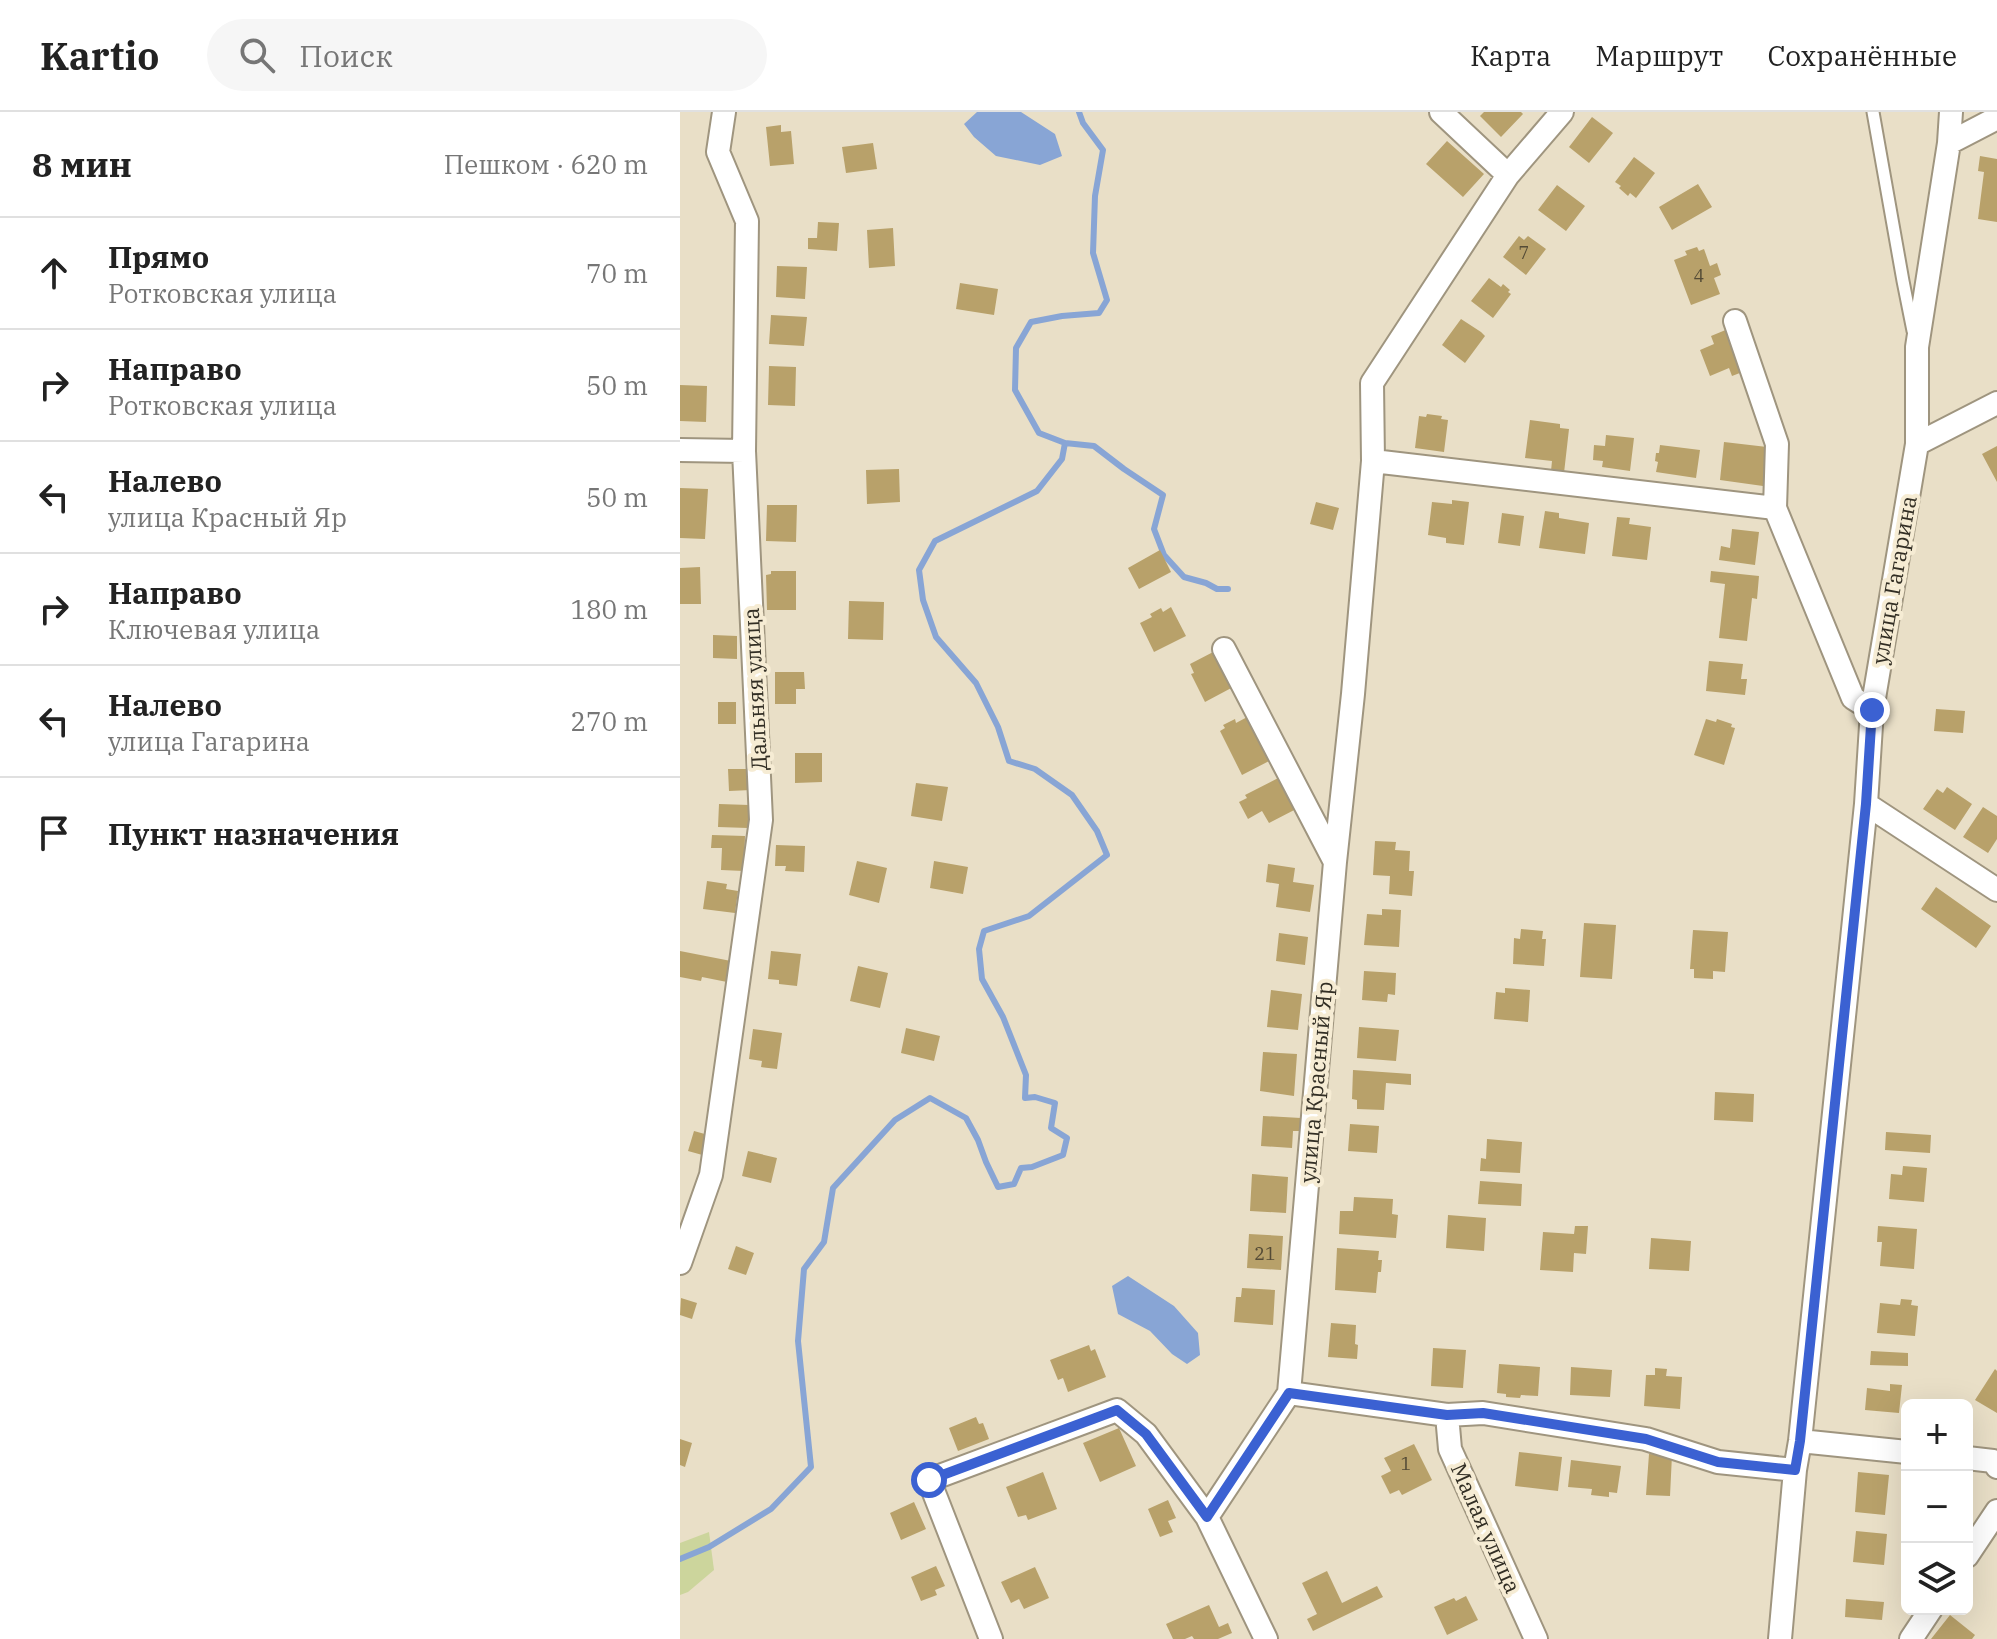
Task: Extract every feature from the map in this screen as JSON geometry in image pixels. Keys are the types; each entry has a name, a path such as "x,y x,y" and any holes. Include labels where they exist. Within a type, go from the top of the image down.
{"street":[{"name":"Дальняя улица","path":"680,1263 711,1175 761,820 744,451 747,221 718,152 724,112"},
{"path":"1441,112 1508,175"},
{"name":"улица Красный Яр","path":"1207,1517 1289,1393 1373,461 1372,383 1508,175 1562,112"},
{"name":"улица Гагарина","path":"1780,1639 1866,804 1872,710 1917,444 1917,347 1949,143 1951,112"},
{"path":"1949,143 1997,118"},
{"path":"1735,321 1777,444 1775,508 1853,698 1872,710"},
{"path":"1917,444 1997,403"},
{"path":"680,450 744,451"},
{"path":"1373,461 1775,508"},
{"path":"1224,649 1335,862"},
{"path":"1866,804 1997,890"},
{"path":"1289,1393 1447,1415 1483,1413 1557,1424 1646,1439 1718,1462 1795,1470"},
{"path":"991,1639 929,1480 1117,1410 1146,1434 1207,1517 1266,1639"},
{"name":"Малая улица","path":"1447,1415 1450,1449 1536,1639"},
{"path":"1800,1441 1901,1451"},
{"path":"1973,1459 1996,1461"},
{"path":"1973,1547 1997,1511"},
{"path":"1911,1639 1927,1615"}],"lane":[{"path":"1873,112 1917,347"}],"green space":[{"path":"709,1532 714,1570 680,1595 680,1543"}],"water":[{"path":"977,112 1021,112 1055,134 1062,156 1040,165 996,156 964,124"},
{"path":"1128,1276 1174,1306 1198,1333 1200,1355 1187,1364 1172,1354 1150,1331 1118,1314 1112,1286"}],"building":[{"path":"1484,112 1523,114 1501,137 1480,116"},
{"path":"1592,117 1613,133 1589,163 1569,147"},
{"path":"781,125 781,132 791,131 794,164 770,166 766,127"},
{"path":"1447,141 1484,174 1463,197 1426,164"},
{"path":"873,143 877,169 846,173 842,147"},
{"path":"1980,156 1997,159 1997,222 1978,219 1984,172 1978,171"},
{"path":"1634,157 1655,173 1636,198 1630,193 1628,196 1615,182"},
{"path":"1698,184 1712,207 1672,230 1659,207"},
{"path":"1557,185 1585,206 1566,231 1538,210"},
{"path":"818,222 839,223 837,251 808,249 808,238 817,238"},
{"path":"893,228 895,266 869,268 867,230"},
{"path":"1519,236 1524,240 1528,236 1546,249 1526,275 1503,257"},
{"path":"1697,247 1699,251 1704,249 1710,266 1717,263 1721,275 1714,278 1720,294 1691,305 1674,260 1687,255 1685,251"},
{"path":"777,266 807,267 805,299 776,297"},
{"path":"1489,278 1501,287 1503,284 1511,294 1493,318 1471,301"},
{"path":"960,283 998,289 994,315 956,309"},
{"path":"771,315 807,317 804,346 769,344"},
{"path":"1461,319 1485,336 1465,363 1442,345"},
{"path":"1728,329 1745,371 1732,376 1729,368 1710,376 1700,350 1714,344 1711,336"},
{"path":"769,366 796,367 795,406 768,405"},
{"path":"680,385 707,386 706,422 680,421"},
{"path":"1427,414 1448,420 1444,452 1415,448 1419,416 1426,417"},
{"path":"1530,420 1560,424 1560,428 1569,429 1564,473 1551,471 1552,461 1525,458"},
{"path":"1606,435 1634,438 1630,471 1602,467 1603,461 1593,460 1594,445 1605,446"},
{"path":"1724,442 1767,447 1763,486 1720,480"},
{"path":"1660,445 1700,450 1696,478 1656,472 1656,453 1659,453"},
{"path":"1997,446 1997,482 1982,454"},
{"path":"899,469 900,502 867,504 866,470"},
{"path":"680,488 708,489 705,539 680,538"},
{"path":"1452,500 1469,502 1464,545 1446,543 1446,538 1428,535 1432,502 1452,504"},
{"path":"1316,502 1339,508 1333,530 1310,524"},
{"path":"767,505 797,505 796,542 766,541"},
{"path":"1545,511 1559,513 1559,518 1589,523 1585,554 1539,548"},
{"path":"1502,513 1524,516 1520,546 1498,543"},
{"path":"1617,517 1630,518 1629,524 1651,527 1647,560 1612,556"},
{"path":"1732,529 1759,532 1755,565 1719,560 1721,546 1730,548"},
{"path":"1160,550 1171,572 1139,589 1128,568"},
{"path":"700,567 701,604 680,604 680,568"},
{"path":"771,571 796,571 796,610 767,610 766,575"},
{"path":"1711,571 1759,576 1757,599 1752,598 1747,641 1719,638 1725,584 1710,582"},
{"path":"849,601 884,602 883,640 848,639"},
{"path":"1171,607 1186,636 1154,652 1140,623 1161,608 1163,612"},
{"path":"713,635 737,636 737,659 713,658"},
{"path":"1217,650 1235,686 1205,702 1191,674 1194,673 1190,664"},
{"path":"1709,661 1743,664 1741,679 1747,679 1745,695 1706,691"},
{"path":"775,672 804,672 805,689 796,689 796,704 775,704"},
{"path":"718,702 736,702 736,724 718,724"},
{"path":"1936,709 1965,711 1963,733 1934,731"},
{"path":"1251,715 1273,759 1242,775 1220,731 1225,728 1223,725 1235,719 1236,723"},
{"path":"1706,719 1716,722 1717,719 1735,728 1724,765 1694,755"},
{"path":"795,753 822,753 822,782 795,783"},
{"path":"728,769 751,769 751,790 729,791"},
{"path":"1284,775 1300,807 1269,823 1262,811 1248,819 1239,802 1247,798 1245,795"},
{"path":"916,783 948,787 942,821 911,816"},
{"path":"1947,787 1972,804 1955,830 1923,809 1937,789 1943,793"},
{"path":"719,804 749,805 748,828 718,827"},
{"path":"1983,807 1997,816 1997,839 1988,853 1963,837"},
{"path":"712,835 745,836 744,871 721,870 722,848 711,848"},
{"path":"1375,841 1396,842 1395,850 1410,851 1409,871 1414,871 1412,896 1389,894 1390,876 1373,875"},
{"path":"776,845 805,846 804,872 785,871 786,866 775,866"},
{"path":"857,861 887,868 879,903 849,895"},
{"path":"934,861 968,867 963,894 930,888"},
{"path":"1268,864 1295,868 1293,882 1314,885 1310,912 1276,907 1279,884 1266,882"},
{"path":"707,881 727,884 726,889 738,891 735,913 703,909"},
{"path":"1936,887 1991,926 1976,948 1921,909"},
{"path":"1382,909 1401,910 1399,947 1364,945 1367,914 1382,915"},
{"path":"1584,923 1616,925 1612,979 1580,977"},
{"path":"1521,929 1543,931 1542,939 1546,939 1544,966 1513,964 1514,938 1520,939"},
{"path":"1693,930 1728,932 1725,972 1713,971 1713,979 1694,978 1694,969 1690,969"},
{"path":"1279,933 1308,937 1305,965 1276,961"},
{"path":"680,951 731,961 727,982 680,977"},
{"path":"771,951 801,954 797,986 768,979"},
{"path":"858,966 888,973 880,1008 850,1001"},
{"path":"1364,971 1396,973 1395,995 1388,994 1387,1002 1362,1000"},
{"path":"1505,988 1530,990 1528,1022 1494,1019 1496,992 1505,993"},
{"path":"1271,990 1302,994 1298,1030 1267,1027"},
{"path":"1359,1027 1399,1030 1396,1061 1357,1058"},
{"path":"906,1028 940,1036 934,1061 901,1053"},
{"path":"753,1029 782,1033 777,1069 761,1067 762,1061 749,1059"},
{"path":"1263,1052 1297,1054 1294,1096 1260,1091"},
{"path":"1353,1070 1411,1074 1411,1085 1386,1083 1384,1110 1357,1109 1357,1100 1352,1099"},
{"path":"1715,1092 1754,1094 1753,1122 1714,1120"},
{"path":"1263,1116 1301,1118 1300,1131 1293,1131 1292,1148 1261,1146"},
{"path":"1350,1124 1379,1126 1377,1153 1348,1151"},
{"path":"694,1131 712,1136 706,1156 688,1151"},
{"path":"1886,1132 1931,1135 1930,1153 1885,1150"},
{"path":"1487,1139 1522,1142 1520,1173 1480,1171 1481,1158 1486,1159"},
{"path":"748,1151 777,1158 771,1183 742,1176"},
{"path":"1903,1166 1927,1168 1924,1202 1889,1199 1891,1174 1902,1175"},
{"path":"1252,1174 1288,1177 1286,1213 1250,1211"},
{"path":"1480,1181 1522,1184 1521,1206 1478,1204"},
{"path":"1354,1197 1393,1199 1392,1214 1398,1215 1396,1238 1339,1234 1340,1211 1353,1211"},
{"path":"1448,1215 1486,1218 1484,1251 1446,1248"},
{"path":"1575,1226 1588,1226 1586,1254 1574,1253 1573,1272 1540,1270 1543,1232 1574,1234"},
{"path":"1878,1226 1917,1229 1914,1269 1880,1266 1882,1242 1877,1242"},
{"path":"1249,1234 1283,1236 1281,1270 1247,1268"},
{"path":"1651,1238 1691,1241 1689,1271 1649,1269"},
{"path":"736,1246 754,1253 746,1275 728,1269"},
{"path":"1337,1248 1379,1251 1378,1260 1382,1260 1376,1293 1335,1290"},
{"path":"1242,1288 1275,1290 1273,1325 1234,1322 1236,1297 1241,1297"},
{"path":"681,1298 697,1303 692,1319 680,1315"},
{"path":"1901,1299 1912,1300 1911,1305 1918,1306 1915,1336 1877,1333 1880,1303 1900,1305"},
{"path":"1331,1323 1356,1325 1357,1359 1328,1357"},
{"path":"1089,1345 1091,1351 1095,1349 1106,1377 1068,1392 1063,1378 1058,1380 1050,1360"},
{"path":"1433,1348 1466,1350 1463,1388 1431,1386"},
{"path":"1871,1351 1908,1353 1908,1366 1870,1365"},
{"path":"1499,1364 1540,1367 1538,1396 1506,1397 1506,1394 1497,1393"},
{"path":"1571,1367 1612,1370 1610,1397 1570,1395"},
{"path":"1655,1368 1667,1369 1666,1376 1682,1377 1680,1409 1644,1406 1646,1375 1655,1375"},
{"path":"1995,1369 1997,1371 1997,1413 1975,1400"},
{"path":"1890,1384 1902,1385 1899,1413 1865,1410 1867,1388 1890,1391"},
{"path":"976,1417 979,1424 983,1423 989,1439 958,1451 949,1428"},
{"path":"1119,1428 1136,1466 1100,1482 1083,1443"},
{"path":"680,1439 692,1443 685,1467 680,1465"},
{"path":"1414,1444 1432,1480 1402,1495 1399,1490 1390,1494 1381,1476 1391,1471 1384,1458"},
{"path":"1519,1452 1562,1457 1558,1491 1515,1486"},
{"path":"1649,1454 1672,1455 1670,1496 1646,1495"},
{"path":"1571,1460 1621,1466 1617,1493 1609,1492 1609,1497 1591,1495 1592,1489 1568,1487"},
{"path":"1043,1472 1057,1509 1028,1520 1026,1515 1018,1517 1006,1487"},
{"path":"1858,1472 1889,1475 1885,1515 1855,1512"},
{"path":"1168,1500 1176,1518 1168,1521 1173,1532 1160,1537 1148,1509"},
{"path":"914,1502 926,1529 901,1540 890,1513"},
{"path":"1856,1531 1887,1534 1884,1565 1853,1562"},
{"path":"936,1566 945,1586 935,1590 937,1595 921,1601 911,1577"},
{"path":"1035,1567 1049,1598 1024,1609 1019,1599 1011,1603 1001,1582"},
{"path":"1327,1571 1342,1603 1377,1586 1383,1597 1313,1631 1307,1619 1317,1614 1302,1583"},
{"path":"1466,1596 1478,1620 1447,1635 1434,1607"},
{"path":"1846,1599 1884,1602 1882,1620 1845,1617"},
{"path":"1209,1605 1219,1627 1228,1623 1232,1633 1218,1639 1194,1639 1192,1636 1173,1639 1166,1624"},
{"path":"1950,1615 1975,1635 1972,1639 1931,1639"}],"waterway":[{"path":"680,1559 709,1547 771,1509 811,1467 798,1341 804,1269 824,1242 833,1188 895,1120 930,1098 966,1118 998,1187 1014,1184 1021,1168 1063,1155 1067,1138 1051,1128 1055,1103 1035,1097 1025,1098 1026,1075 1003,1017 982,979 979,949 984,931 1029,916 1107,855 1097,831 1072,795 1035,769 1009,761 998,727 976,683 936,637 923,600 919,570 935,541 1037,491 1062,459 1065,443 1039,433 1015,390 1016,348 1031,322 1099,313 1107,300 1093,253 1095,196 1103,150 1083,123 1079,112"},
{"path":"1065,443 1094,446 1163,495 1154,529 1164,555 1184,577 1217,589 1228,589"}],"route":[{"path":"929,1480 1117,1410 1146,1434 1207,1517 1289,1393 1447,1415 1483,1413 1646,1439 1718,1462 1795,1470 1866,804 1872,710"}]}
